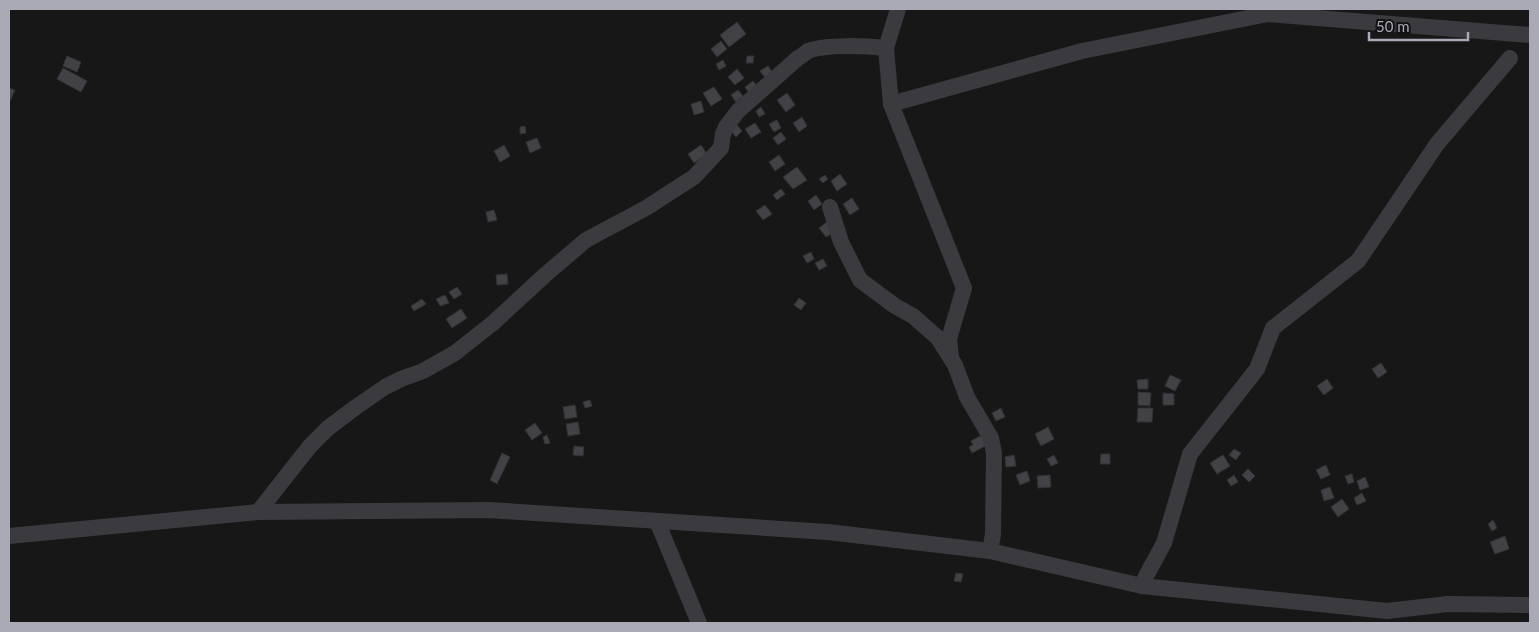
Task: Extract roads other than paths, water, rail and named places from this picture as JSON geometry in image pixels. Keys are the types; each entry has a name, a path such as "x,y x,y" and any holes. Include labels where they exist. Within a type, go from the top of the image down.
{"street":[{"path":"898,9 886,48 891,104 964,288 949,339 951,359"},
{"path":"891,104 1082,51 1268,14 1530,35"},
{"path":"258,512 310,446 328,428 385,387 424,371 455,353 493,323 586,240 646,208 694,178 721,148 726,127 738,111 798,58 809,51 828,48 854,46 886,48"},
{"path":"1142,586 1144,578 1164,544 1190,454 1257,369 1273,328 1358,261 1437,144 1510,58"},
{"path":"830,207 840,242 860,280 895,306 913,316 938,338 955,365 967,397 991,438 994,453 993,534 990,551"},
{"path":"9,536 258,512 489,510 828,532 990,551 1142,586 1386,611 1448,604 1530,605"},
{"path":"657,521 699,623"}]}
